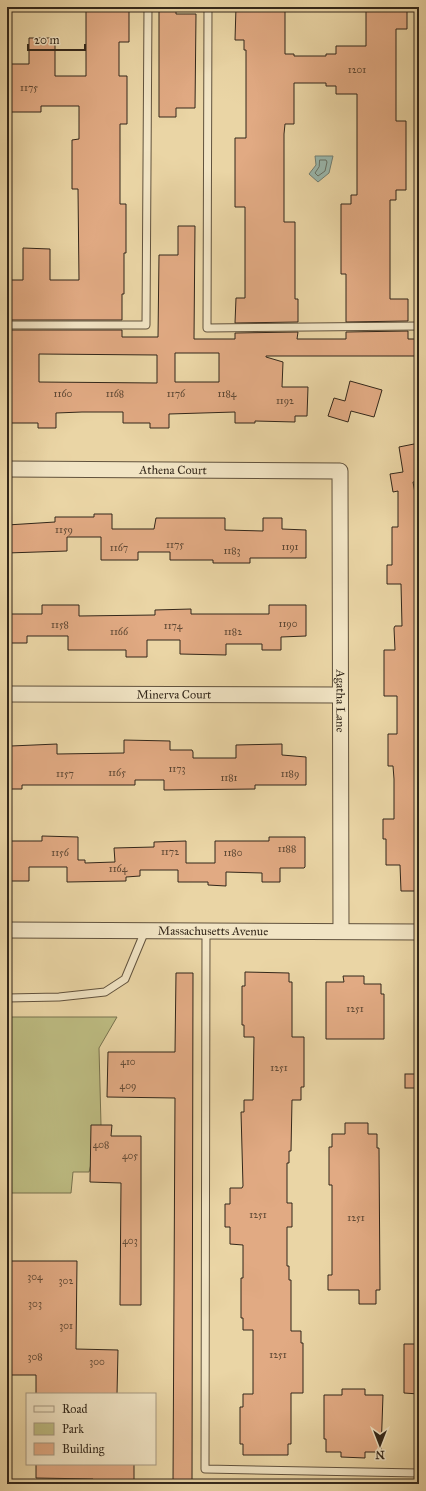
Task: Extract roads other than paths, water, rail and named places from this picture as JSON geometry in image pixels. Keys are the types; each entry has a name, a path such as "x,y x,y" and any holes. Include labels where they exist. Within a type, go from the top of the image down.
{"street":[{"name":"Athena Court","path":"7,469 340,471"},
{"name":"Agatha Lane","path":"340,471 341,931"},
{"name":"Minerva Court","path":"7,694 340,695"},
{"name":"Massachusetts Avenue","path":"7,930 419,932"}],"lane":[{"path":"7,325 146,325 148,7"},
{"path":"208,7 207,328 419,326"},
{"path":"7,998 105,992 125,979 145,931"},
{"path":"206,931 205,1470 419,1473"}],"water":[{"path":"315,156 333,156 329,173 318,182 309,174 316,165"}]}
